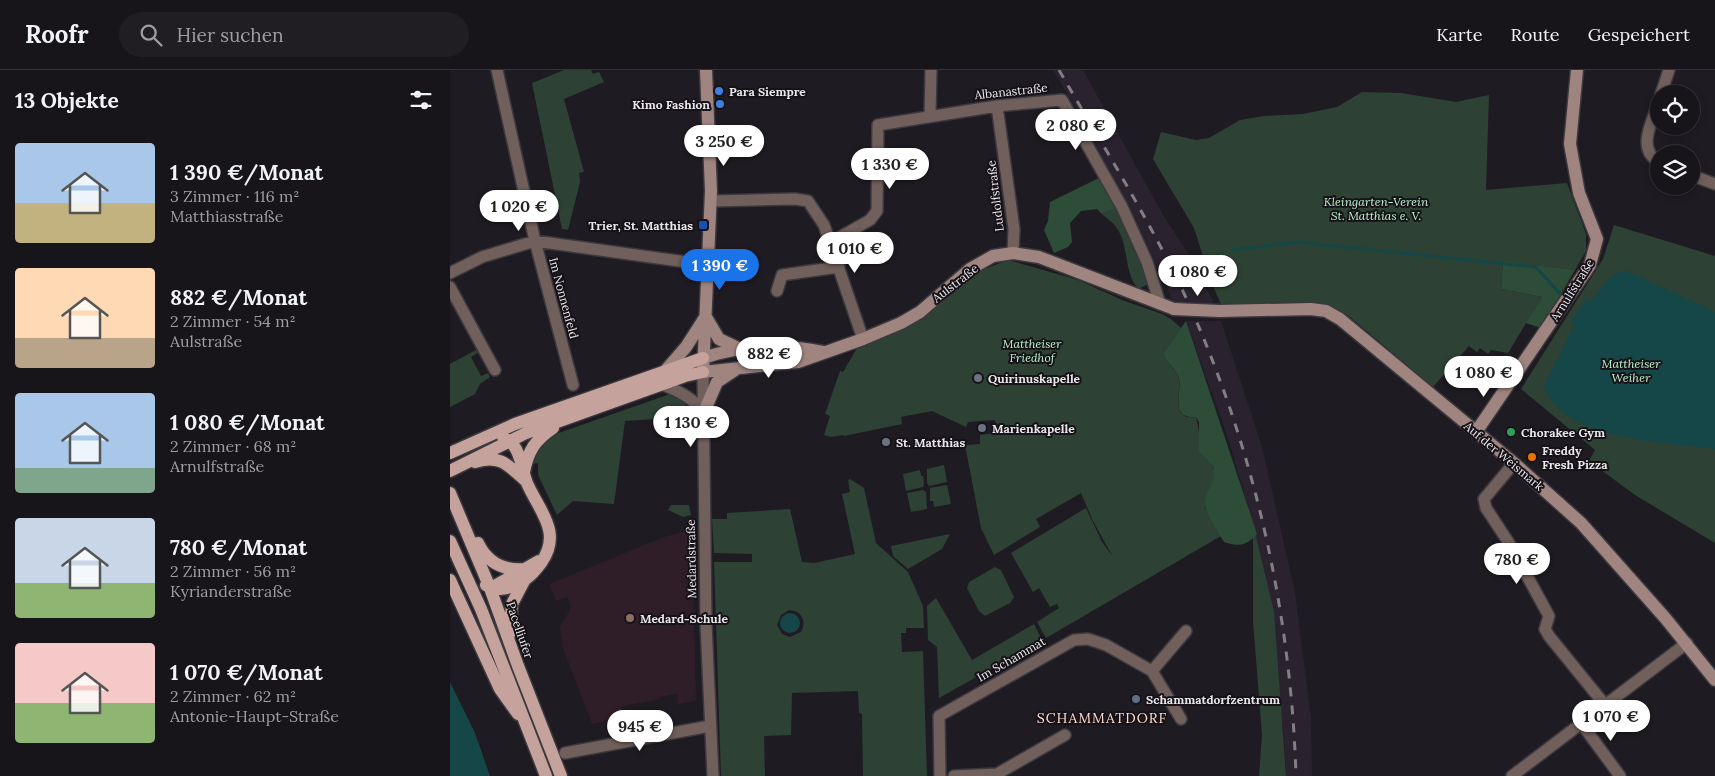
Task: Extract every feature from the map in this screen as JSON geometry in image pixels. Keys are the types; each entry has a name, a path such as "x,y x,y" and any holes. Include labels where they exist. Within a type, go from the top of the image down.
{"main road":[{"path":"450,453 515,424 703,358"},
{"path":"454,469 507,441 661,384 703,372"},
{"path":"522,475 534,443 568,418"},
{"path":"507,441 515,424"},
{"path":"465,573 490,588 504,589 535,571 544,559 550,545 549,528 522,475 516,450 500,436 488,436"},
{"path":"454,469 492,458 522,475"},
{"name":"Pacelliufer","path":"450,493 490,588 560,776"},
{"path":"465,526 477,540 485,556 495,563 526,575"},
{"path":"450,541 481,610 546,776"},
{"path":"508,640 512,604 526,575"},
{"path":"450,580 500,689 512,708 525,721"},
{"path":"481,610 490,588"}],"street":[{"name":"Im Nonnenfeld","path":"497,70 534,240 573,385"},
{"path":"703,372 711,202 706,70"},
{"path":"930,116 931,70"},
{"name":"Arnulfstraße","path":"1476,432 1590,265 1596,249 1597,240 1579,193 1571,156 1570,122 1576,70"},
{"path":"1664,85 1669,70"},
{"name":"Albanastraße","path":"831,242 870,220 877,211 878,125 997,106 1062,100 1122,207 1147,262 1160,304"},
{"name":"Ludolfstraße","path":"997,106 1014,229 1013,253"},
{"path":"1650,129 1646,141 1647,150 1650,155"},
{"path":"1700,178 1715,184"},
{"path":"711,202 795,198 808,201 824,225 831,242 863,339"},
{"path":"450,273 482,257 534,240 708,265"},
{"name":"Aulstraße","path":"703,372 798,362 863,339 901,323 920,312 970,269 993,256 1013,253 1039,257 1174,309"},
{"path":"777,291 782,275 813,273 839,267"},
{"path":"450,287 495,370"},
{"name":"Auf der Weismark","path":"1174,309 1219,311 1311,309 1326,311 1346,324 1514,463 1581,523 1687,643 1715,680"},
{"path":"706,316 718,339 742,350"},
{"path":"666,370 686,347 706,316"},
{"name":"Aulstraße","path":"703,358 742,350 803,347 824,352"},
{"path":"661,384 680,391 692,399 704,412 711,390 716,382 740,367"},
{"name":"Medardstraße","path":"703,372 704,520 713,776"},
{"path":"1514,463 1484,499 1486,508 1549,616 1545,629 1549,636 1605,705"},
{"path":"1180,719 1152,671 1186,631"},
{"name":"Im Schammat","path":"940,776 939,716 1074,640 1088,639 1106,645 1152,671"},
{"path":"1512,776 1687,643"},
{"path":"1581,723 1620,776"},
{"path":"565,753 710,726"},
{"path":"954,776 996,774 1065,735"}],"shaded area":[{"path":"1053,70 1083,70 1163,215 1190,256 1214,303 1174,303 1137,222 1090,141 1094,139"},
{"path":"1186,321 1221,321 1262,447 1295,592 1311,719 1312,776 1286,776 1283,727 1253,524 1228,438"},
{"name":"Medard-Schule","path":"692,531 696,701 678,704 677,694 660,697 660,699 622,706 624,717 592,724 563,648 560,627 571,608 567,597 556,601 549,584 664,537"}],"green space":[{"path":"564,70 591,70 593,74 599,72 604,82 564,99 584,172 579,173 580,182 568,230 562,229 532,83"},
{"name":"Kleingarten-Verein St. Matthias e. V.","path":"1362,92 1401,93 1456,102 1489,95 1486,190 1567,183 1586,234 1586,251 1575,270 1503,262 1501,289 1542,297 1508,353 1491,350 1488,354 1480,348 1477,352 1469,346 1433,387 1349,316 1335,310 1286,303 1221,304 1212,284 1194,228 1153,159 1161,132 1196,140 1209,138 1240,120 1264,116 1303,114 1337,107"},
{"path":"1099,178 1113,198 1116,208 1102,214 1097,209 1081,211 1070,223 1072,242 1068,247 1054,253 1044,230 1048,221 1050,202"},
{"path":"1116,208 1122,213 1147,267 1148,284 1139,289 1134,283 1128,268 1120,234 1115,225 1102,214"},
{"name":"Mattheiser Weiher","path":"1614,225 1715,256 1715,543 1635,495 1589,461 1595,450 1521,389 1603,259"},
{"name":"Mattheiser Friedhof","path":"1008,260 1078,280 1122,300 1162,314 1181,328 1163,353 1178,376 1179,409 1187,417 1196,417 1204,456 1211,462 1215,473 1213,484 1205,499 1205,507 1221,536 1046,638 1037,622 1059,608 1057,604 1050,607 1039,588 1033,592 1011,553 1086,508 1102,542 1113,557 1093,521 1081,493 1036,519 1040,527 994,555 981,528 965,445 980,444 980,435 994,433 998,430 994,420 968,422 966,427 932,411 901,417 902,424 844,436 831,437 824,435 830,416 825,414 840,371 843,372 857,348 916,323 954,289 982,270"},
{"path":"1503,261 1575,270 1541,328 1526,323 1542,297 1501,289"},
{"path":"1186,321 1257,534 1246,543 1234,545 1224,542 1208,515 1205,499 1214,476 1213,466 1199,451 1199,422 1196,417 1188,417 1182,414 1180,410 1178,375 1164,357 1163,353"},
{"path":"476,350 478,353 471,357 481,376 488,373 490,377 480,384 475,394 450,407 450,364"},
{"path":"670,394 680,394 685,400 687,417 625,421 614,504 573,501 557,515 538,475 538,463 533,464 535,454 542,444 553,435"},
{"path":"944,465 947,482 929,486 927,483 927,469"},
{"path":"920,470 921,476 923,476 923,487 906,491 903,474"},
{"path":"850,479 864,488 876,543 908,572 923,606 924,628 906,628 906,633 901,633 902,652 923,651 927,776 863,776 862,714 859,713 858,691 792,693 791,735 764,736 765,776 721,776 714,562 752,562 752,554 714,553 712,519 727,519 727,513 790,509 802,562 814,563 855,554 842,494 850,492 848,480","holes":["789,610 802,617 803,628 801,632 790,637 782,634 777,625 781,615"]},
{"path":"947,485 951,504 934,507 933,501 930,501 930,488"},
{"path":"923,490 926,492 927,509 911,512 907,493"},
{"path":"671,505 689,505 691,515 683,517 668,510"},
{"path":"1253,524 1274,612 1286,776 1259,776 1262,735 1253,621"},
{"path":"950,534 942,549 908,569 893,556 891,546"},
{"path":"995,567 1001,570 1014,597 1010,603 985,616 979,611 967,588 969,582"},
{"path":"936,598 972,660 1034,624 1042,640 939,698 937,647 928,640 927,606"}],"water":[{"name":"Mattheiser Weiher","path":"1625,270 1715,312 1715,449 1618,436 1593,428 1572,418 1555,404 1544,386 1574,326 1572,320 1585,301 1593,299 1611,276"},
{"path":"790,613 797,616 800,623 797,630 790,633 783,630 780,623 783,616"},
{"path":"450,682 475,733 490,776 450,776"}],"waterway":[{"path":"1232,250 1297,242 1536,267 1562,296"}],"railway":[{"path":"1059,70 1126,184 1174,272 1212,358 1232,416 1250,474 1277,594 1293,715 1296,776"}],"place":[{"name":"Para Siempre","path":"719,91"},
{"name":"Kimo Fashion","path":"720,104"},
{"name":"Trier, St. Matthias","path":"703,225"},
{"name":"Quirinuskapelle","path":"978,378"},
{"name":"Marienkapelle","path":"982,428"},
{"name":"Chorakee Gym","path":"1511,432"},
{"name":"St. Matthias","path":"886,442"},
{"name":"Freddy Fresh Pizza","path":"1532,457"},
{"name":"Medard-Schule","path":"630,618"},
{"name":"Schammatdorfzentrum","path":"1136,699"}],"district":[{"name":"SCHAMMATDORF","path":"1102,718"}]}
